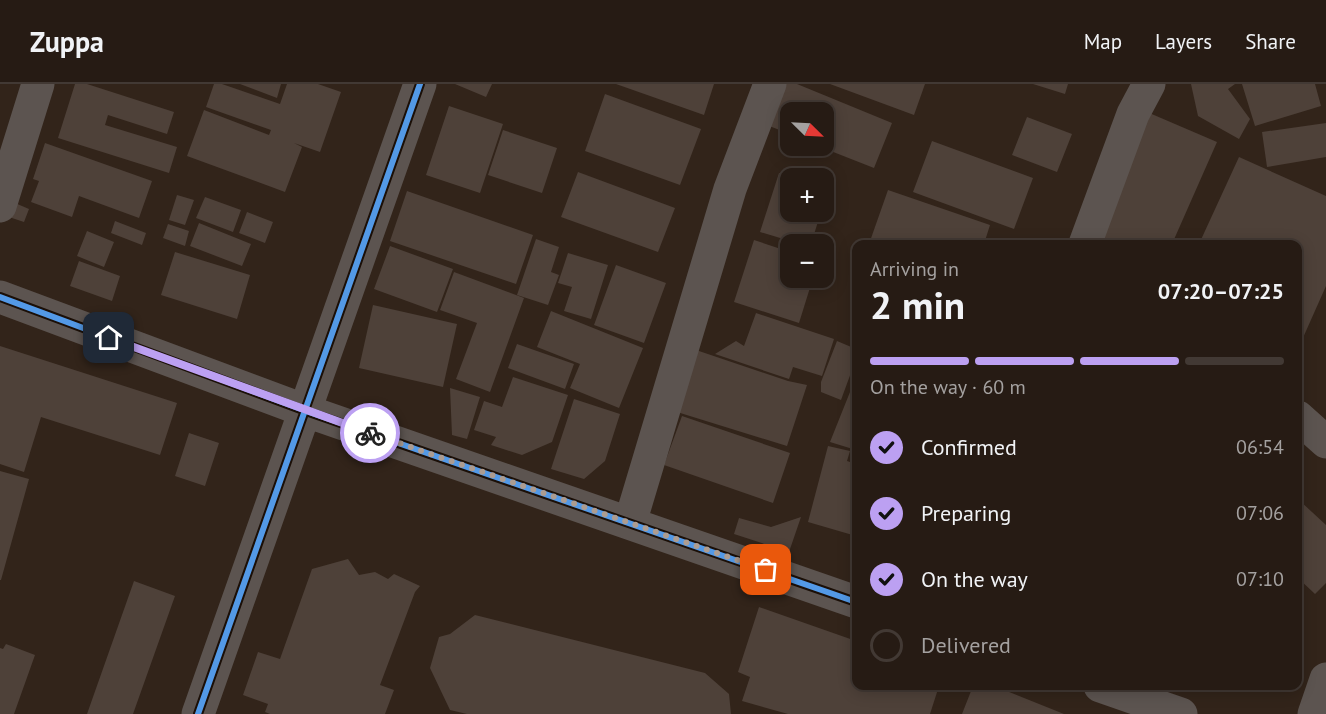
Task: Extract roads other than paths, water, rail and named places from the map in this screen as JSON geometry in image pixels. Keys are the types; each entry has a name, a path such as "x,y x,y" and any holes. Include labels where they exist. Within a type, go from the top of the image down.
{"street":[{"path":"0,206 38,84"},
{"path":"198,714 420,84"},
{"path":"630,523 730,189 770,84"},
{"path":"1086,240 1133,114 1149,84"},
{"path":"0,297 306,411 852,601"},
{"path":"1302,421 1326,442"},
{"path":"1314,714 1326,679"},
{"path":"1111,690 1180,714"}]}
